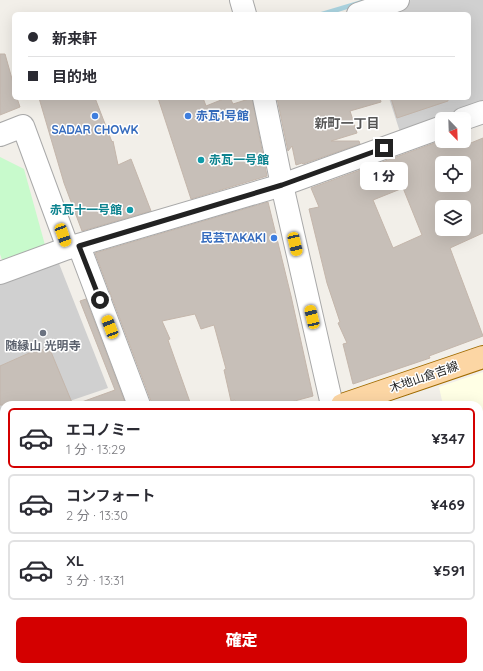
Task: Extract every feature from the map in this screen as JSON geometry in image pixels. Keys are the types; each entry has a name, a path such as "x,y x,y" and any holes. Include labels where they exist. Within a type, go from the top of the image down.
{"main road":[{"name":"木地山倉吉線","path":"354,401 483,357"}],"street":[{"path":"241,0 244,12"},
{"path":"364,12 398,0"},
{"path":"264,100 282,185 331,401"},
{"path":"471,116 483,112"},
{"path":"0,135 23,126 136,401"},
{"path":"0,272 74,247 282,185 435,130"}],"shaded area":[{"path":"411,0 483,0 483,104 459,112 435,112 435,120 400,132 390,100 471,100 471,12 373,12"},
{"name":"随縁山 光明寺","path":"58,261 108,388 70,401 0,401 0,278"},
{"path":"483,372 483,401 442,401 439,387"}],"green space":[{"path":"0,157 24,169 45,245 2,260 0,254"}],"water":[{"path":"361,0 375,0 338,12 321,12"}],"building":[{"path":"0,54 5,54 12,79 12,100 18,100 20,107 0,115"},
{"path":"40,100 96,100 112,142 113,141 118,165 131,159 151,211 82,231 64,183"},
{"path":"159,100 204,100 206,106 221,100 231,100 233,104 246,100 252,100 267,176 191,199"},
{"path":"277,100 380,100 381,102 350,111 357,133 331,141 359,141 360,144 303,164 296,165 292,146 288,151"},
{"path":"392,100 448,100 448,101 397,118"},
{"path":"483,138 483,233 450,248 483,336 429,356 430,358 353,384 343,344 347,343 338,323 340,322 327,283 309,209 319,207 311,188 435,143 435,148 471,148 471,143","holes":["403,188 422,235 393,248 373,200"]},
{"path":"268,202 313,396 295,401 231,401 224,370 226,369 214,325 201,329 195,314 162,321 170,339 168,340 190,401 151,401 95,253"},
{"path":"86,299 124,401 85,401 115,390 80,301"},
{"path":"49,347 71,401 0,401 0,366 36,350 37,352"}],"place":[{"name":"SADAR CHOWK","path":"95,116"},
{"name":"赤瓦1号館","path":"188,116"},
{"name":"赤瓦一号館","path":"201,160"},
{"name":"赤瓦十一号館","path":"130,210"},
{"name":"民芸TAKAKI","path":"274,238"},
{"name":"随縁山 光明寺","path":"43,333"}],"district":[{"name":"新町一丁目","path":"347,123"}],"route":[{"path":"100,300 79,246 282,185 384,148"}]}
